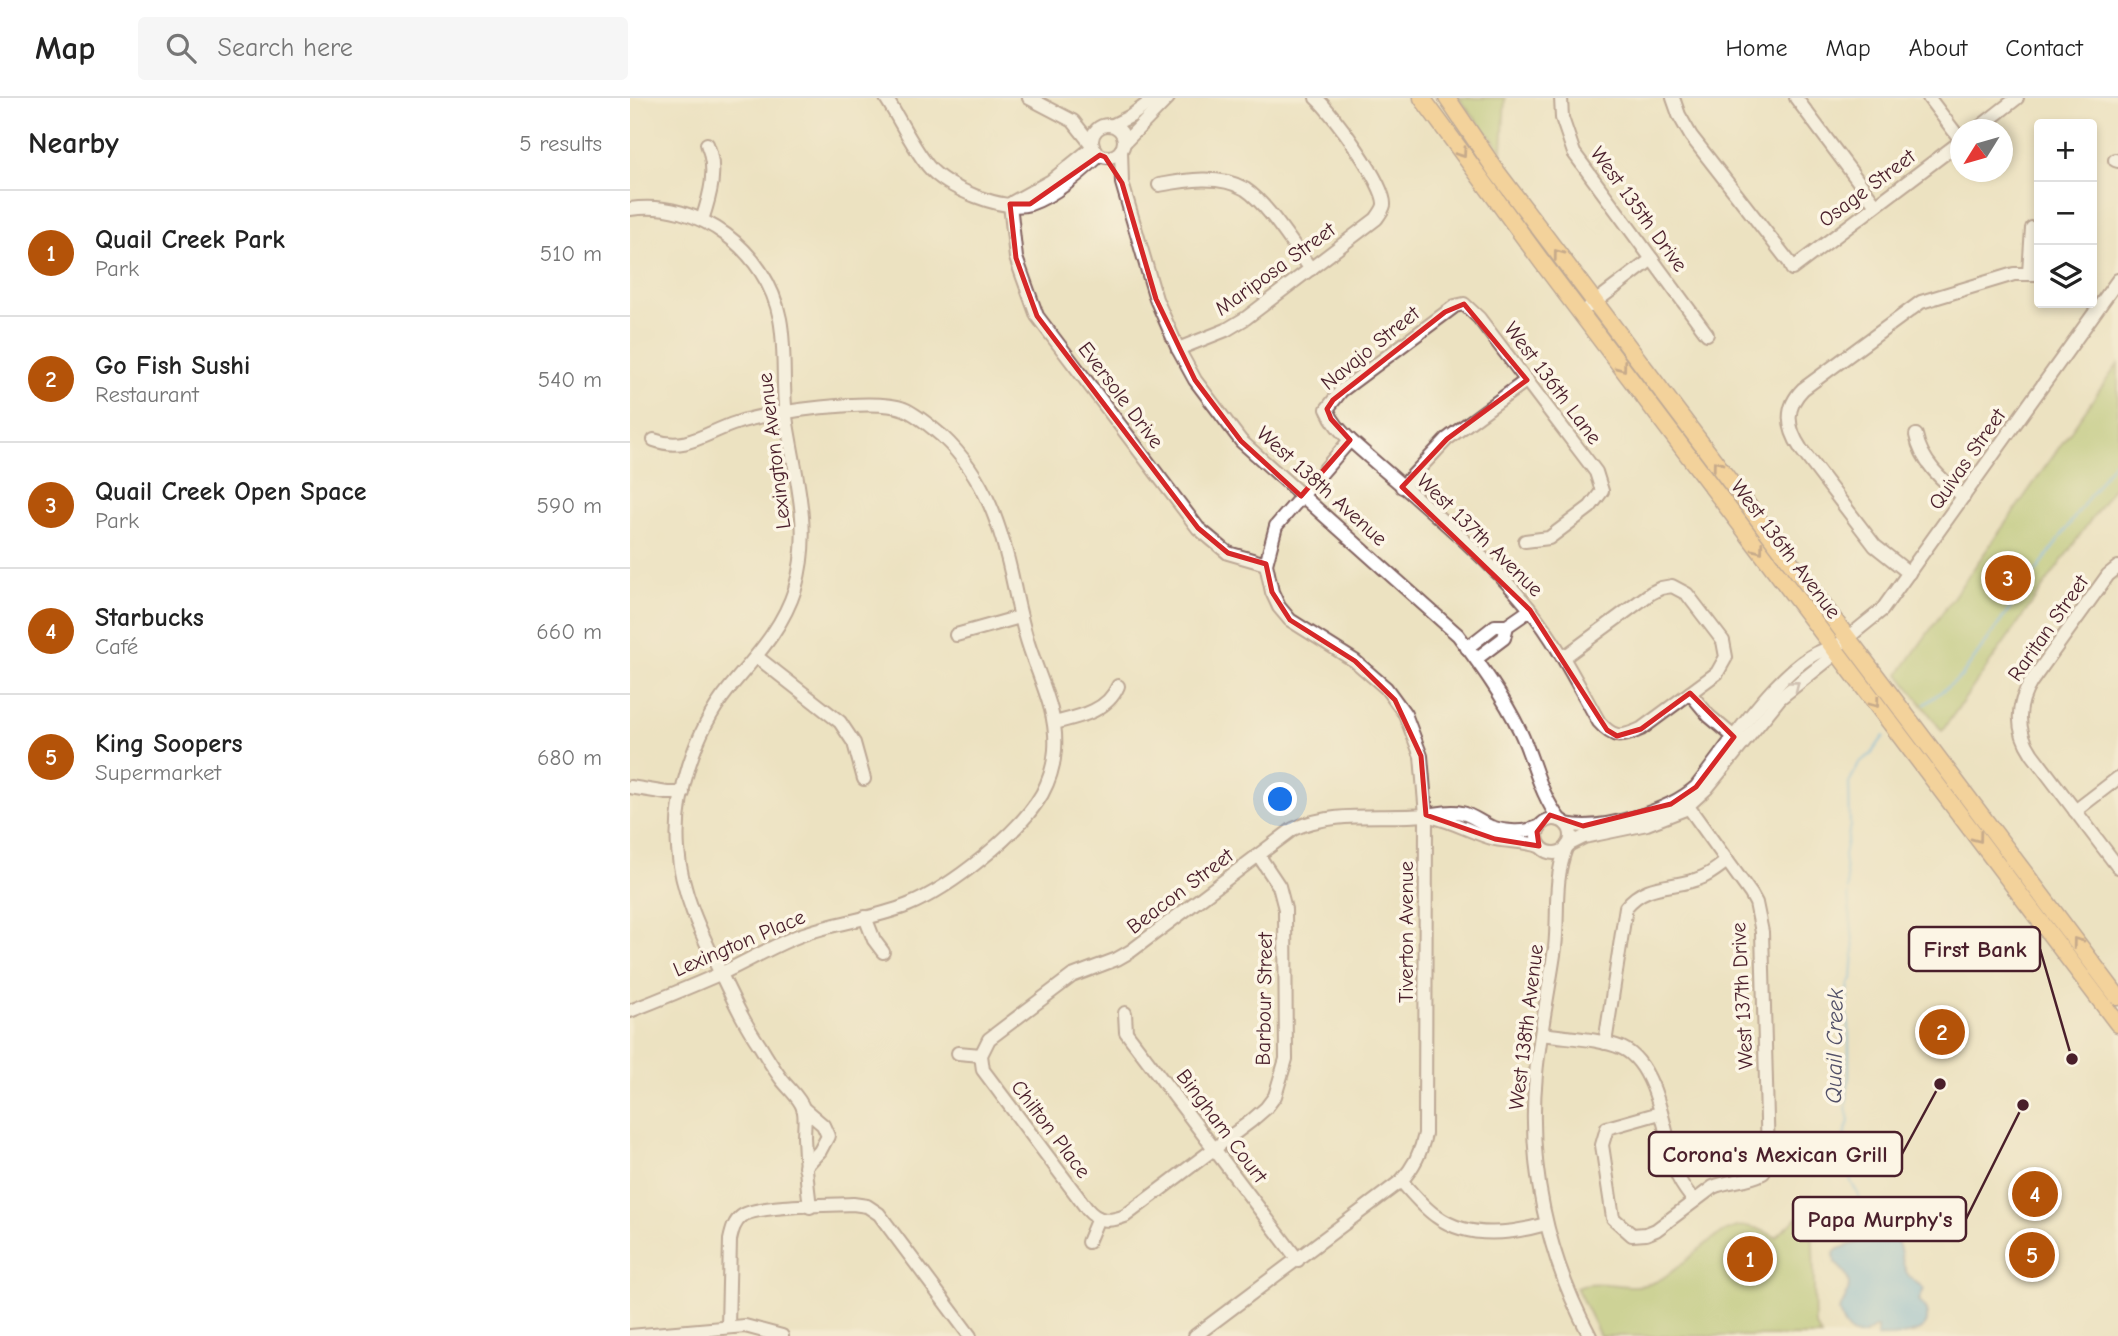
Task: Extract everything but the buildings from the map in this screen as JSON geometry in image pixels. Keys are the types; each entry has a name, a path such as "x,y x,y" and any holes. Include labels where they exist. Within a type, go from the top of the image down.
{"main road":[{"name":"West 136th Avenue","path":"1422,98 1581,313 2118,997"},
{"name":"West 136th Avenue","path":"1447,98 1497,172 1595,302 2118,1024"}],"street":[{"path":"886,98 928,167 958,190 981,198 1010,204 1098,151"},
{"name":"West 138th Avenue","path":"1029,98 1073,121 1106,126"},
{"path":"1155,98 1131,116 1106,126 1092,137 1098,151 1114,156 1168,98"},
{"name":"Mariposa Street","path":"1178,349 1226,330 1246,318 1376,219 1384,205 1382,191 1376,180 1349,139 1316,98"},
{"name":"West 135th Drive","path":"1561,98 1562,118 1574,153 1707,334"},
{"name":"Osage Street","path":"1673,98 1684,126 1790,263 1792,270 1950,148"},
{"path":"1796,98 1876,205"},
{"path":"1929,98 1950,126"},
{"path":"1990,119 2017,98"},
{"name":"West 138th Avenue","path":"1073,121 1122,183"},
{"path":"1106,126 1123,134 1123,147"},
{"path":"702,220 711,190 711,157 707,144"},
{"name":"West 138th Avenue","path":"1123,147 1122,183 1156,299 1195,380 1241,441 1438,616 1476,659 1521,732 1542,790 1544,807 1540,825"},
{"path":"1160,185 1200,179 1244,188 1260,202 1311,269"},
{"name":"Eversole Drive","path":"1010,204 1016,258 1037,316 1198,528 1228,553 1266,564"},
{"name":"Lexington Avenue","path":"630,209 667,210 702,220 741,248 761,271 781,323 786,413 802,504 802,556 795,590 786,610 757,657 727,691 700,735 683,793 678,837 680,864 701,932 740,1015 803,1108 823,1125 828,1136 820,1151 805,1167"},
{"path":"1909,573 1870,540 1793,437 1783,416 1802,389 1921,302 2000,277 2034,274 2032,228"},
{"path":"1581,313 1652,259"},
{"name":"Quivas Street","path":"1563,822 1583,826 1641,815 1684,802 1707,788 1780,698 1829,659 1841,643 1882,610 2118,279"},
{"name":"West 136th Lane","path":"1464,304 1479,318 1596,472 1602,491 1590,507 1549,538 1525,541"},
{"name":"Navajo Street","path":"1350,440 1336,427 1327,409 1333,400 1341,391 1445,312 1464,304"},
{"path":"2092,308 2096,311"},
{"path":"1402,487 1447,439 1527,380"},
{"name":"Lexington Place","path":"630,1011 721,973 799,936 908,905 930,895 979,860 1020,824 1037,803 1048,779 1055,753 1054,723 1020,617 1006,548 993,509 960,455 933,428 903,409 879,403 786,413 736,423 683,444 666,444 654,440"},
{"path":"1916,435 1920,451 1942,480 1964,496"},
{"path":"1301,496 1350,440"},
{"name":"West 137th Avenue","path":"1350,440 1477,553 1530,610 1563,658 1599,722 1607,730 1617,736 1629,735 1690,693"},
{"name":"Tiverton Avenue","path":"1195,1336 1401,1181 1415,1164 1425,1134 1426,815 1421,756 1405,715 1386,688 1356,661 1290,620 1279,607 1272,592 1266,564 1276,526 1301,496"},
{"name":"Raritan Street","path":"2075,811 2026,746 2019,717 2021,701 2031,682 2108,575 2118,567"},
{"path":"1563,658 1651,593 1672,586 1687,594 1723,640 1726,657 1723,666 1690,693 1709,716 1734,737"},
{"path":"1467,648 1495,626 1507,626 1530,610"},
{"path":"956,635 1020,617"},
{"path":"1476,659 1504,638 1507,626"},
{"name":"Quivas Street","path":"1567,847 1584,837 1672,816 1785,676 1821,650 1841,643"},
{"path":"757,657 840,722 859,755 864,779"},
{"path":"1054,723 1083,715 1105,704 1112,698 1118,686"},
{"path":"2118,778 2075,811 2118,867"},
{"path":"630,787 683,793"},
{"name":"West 138th Avenue","path":"1542,790 1563,822"},
{"name":"West 137th Drive","path":"1684,802 1756,903 1762,932 1768,1157 1763,1173 1750,1180 1722,1183 1694,1201"},
{"name":"Beacon Street","path":"981,1055 989,1039 1072,976 1131,951 1293,830 1311,821 1336,817 1426,815 1443,811 1462,813 1493,827 1524,831 1540,825"},
{"name":"Beacon Street","path":"1426,815 1495,839 1541,847"},
{"path":"1550,819 1563,822 1571,834 1567,847 1551,853 1541,847 1536,836 1540,825 1550,819"},
{"name":"West 138th Avenue","path":"1541,847 1557,880"},
{"name":"West 138th Avenue","path":"1567,847 1557,880 1555,945 1536,1074 1534,1131 1538,1184 1546,1224 1565,1283 1590,1336"},
{"name":"Barbour Street","path":"1098,1218 1113,1220 1125,1216 1266,1108 1279,1087 1286,1059 1284,909 1279,886 1259,856"},
{"path":"1605,1043 1626,907 1634,897 1647,890 1702,878 1727,862"},
{"path":"865,918 874,940 883,952"},
{"name":"Bingham Court","path":"1125,1013 1126,1032 1298,1259"},
{"path":"1542,1034 1605,1043 1629,1052 1642,1065 1653,1090 1660,1113 1677,1174 1694,1201 1656,1230 1632,1235 1613,1218 1602,1144 1607,1128 1660,1113"},
{"path":"958,1053 981,1055"},
{"name":"Chilton Place","path":"981,1055 983,1070 990,1080 1087,1209 1098,1218"},
{"path":"803,1108 805,1167 810,1207"},
{"path":"1401,1181 1437,1217 1451,1224 1483,1232 1506,1233 1546,1224"},
{"path":"728,1327 730,1240 734,1224 740,1217 755,1210 853,1204 875,1210 970,1336"},
{"path":"1088,1242 1098,1218"},
{"path":"630,1336 728,1327 756,1327 782,1336"}],"highlighted area":[{"path":"1100,155 1105,157 1122,183 1156,299 1195,380 1241,441 1301,496 1350,440 1331,419 1327,409 1333,400 1445,312 1464,304 1527,380 1447,439 1402,487 1530,610 1607,730 1617,736 1641,729 1690,693 1734,737 1696,787 1671,804 1583,826 1550,815 1537,832 1539,846 1495,839 1426,815 1421,756 1395,700 1355,661 1290,620 1272,592 1266,564 1228,553 1198,528 1037,316 1016,258 1010,204 1030,204"}],"green space":[{"path":"1458,98 1505,98 1502,151"},
{"path":"2118,364 2118,481 1942,731 1899,674"},
{"path":"1812,1205 1815,1324 1821,1336 1600,1336 1576,1287 1586,1284 1635,1286 1655,1282 1726,1231 1751,1227 1776,1237"}],"water":[{"path":"1867,1235 1873,1241 1893,1236 1907,1273 1924,1289 1919,1300 1926,1310 1927,1321 1920,1330 1907,1334 1877,1336 1877,1327 1856,1335 1843,1323 1839,1310 1849,1285 1846,1274 1835,1263 1834,1253 1838,1249 1862,1241 1863,1236"}],"waterway":[{"name":"Quail Creek","path":"1925,704 1962,676 2118,456"},
{"name":"Quail Creek","path":"1848,890 1844,855 1850,826 1849,783 1859,763 1870,755 1884,736"},
{"name":"Quail Creek","path":"1848,895 1854,950 1846,1011 1849,1025 1846,1107 1849,1121 1843,1149 1851,1182 1858,1194 1866,1236"}],"place":[{"name":"Quail Creek Open Space","path":"2008,578"},
{"name":"Go Fish Sushi","path":"1942,1032"},
{"name":"First Bank","path":"2072,1059"},
{"name":"Corona's Mexican Grill","path":"1940,1084"},
{"name":"Papa Murphy's","path":"2023,1105"},
{"name":"Starbucks","path":"2035,1194"},
{"name":"King Soopers","path":"2032,1255"},
{"name":"Quail Creek Park","path":"1750,1259"}]}
